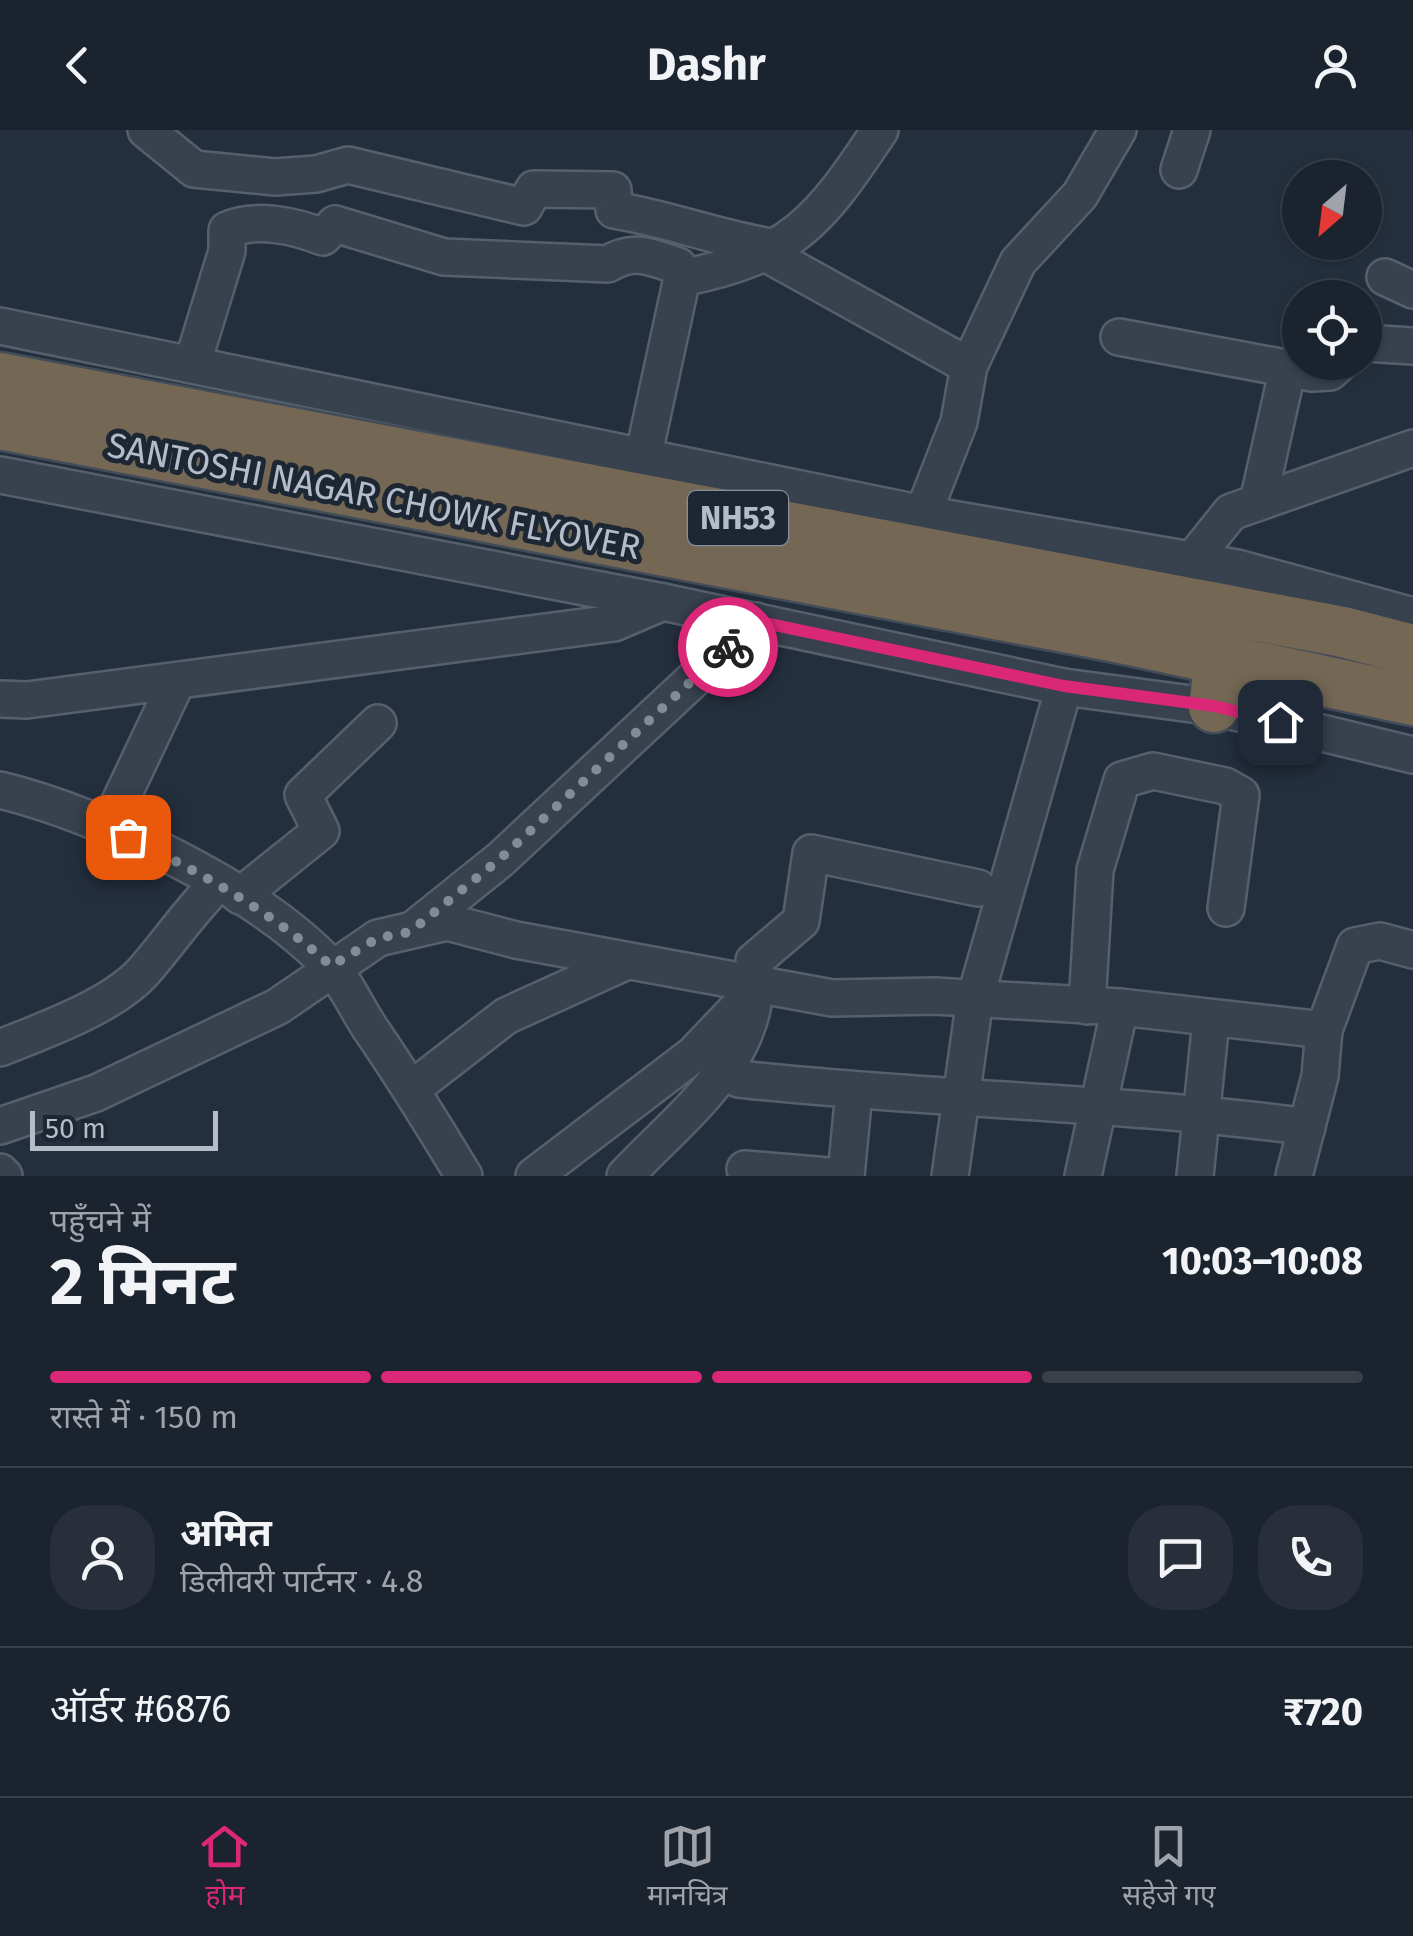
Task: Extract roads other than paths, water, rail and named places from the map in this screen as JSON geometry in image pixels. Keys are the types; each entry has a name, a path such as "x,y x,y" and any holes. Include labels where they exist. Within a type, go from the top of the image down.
{"highway":[{"name":"SANTOSHI NAGAR CHOWK FLYOVER","path":"0,378 1217,683"},
{"name":"SANTOSHI NAGAR CHOWK FLYOVER","path":"0,424 1188,583"},
{"name":"NH53","path":"1188,583 1413,650"},
{"name":"NH53","path":"1217,683 1413,700"}],"street":[{"path":"146,130 194,169 275,176 316,174 348,165 524,207 534,189 613,190 614,210 666,218 772,251 969,366"},
{"path":"923,514 959,422 969,366 1018,262 1080,195 1118,130"},
{"path":"1179,170 1192,130"},
{"path":"682,278 741,266 772,251 832,197 875,132"},
{"path":"192,365 227,251 227,230 240,224 278,225 324,237 335,224 444,257 479,262 608,264 624,254 642,254 678,266 682,278 643,458"},
{"path":"0,326 923,514 1188,583 1237,568 1413,616"},
{"path":"1119,337 1282,367"},
{"path":"1382,344 1413,346"},
{"path":"1258,502 1285,380"},
{"path":"1188,583 1231,512 1413,448"},
{"path":"0,474 663,602 1064,686 1217,683 1413,755"},
{"path":"0,699 27,700 614,623 663,602"},
{"path":"410,932 500,859 756,621"},
{"path":"107,829 177,681"},
{"path":"950,1176 975,999 1064,686"},
{"path":"0,1048 55,1026 142,974 179,922 321,831 303,795 378,723"},
{"path":"1084,1176 1099,1105 1104,1006 1095,870 1122,780 1152,771 1224,786 1241,795 1226,908"},
{"path":"0,790 107,829 229,889 287,926 331,966 414,1088 464,1176"},
{"path":"625,1176 724,1072 748,1028 758,987 754,961 801,921 811,853 978,888"},
{"path":"0,1126 96,1093 277,1007 331,966 378,938 446,922 758,987 832,998 975,999 1104,1006 1324,1030"},
{"path":"1294,1176 1320,1076 1324,1030 1355,946 1380,941 1413,950"},
{"path":"414,1088 506,1016 627,960"},
{"path":"534,1176 693,1054 758,987"},
{"path":"1195,1176 1211,1020"},
{"path":"724,1072 739,1079 854,1092 1204,1113 1307,1127"},
{"path":"846,1176 854,1092"},
{"path":"745,1169 828,1176"}]}
